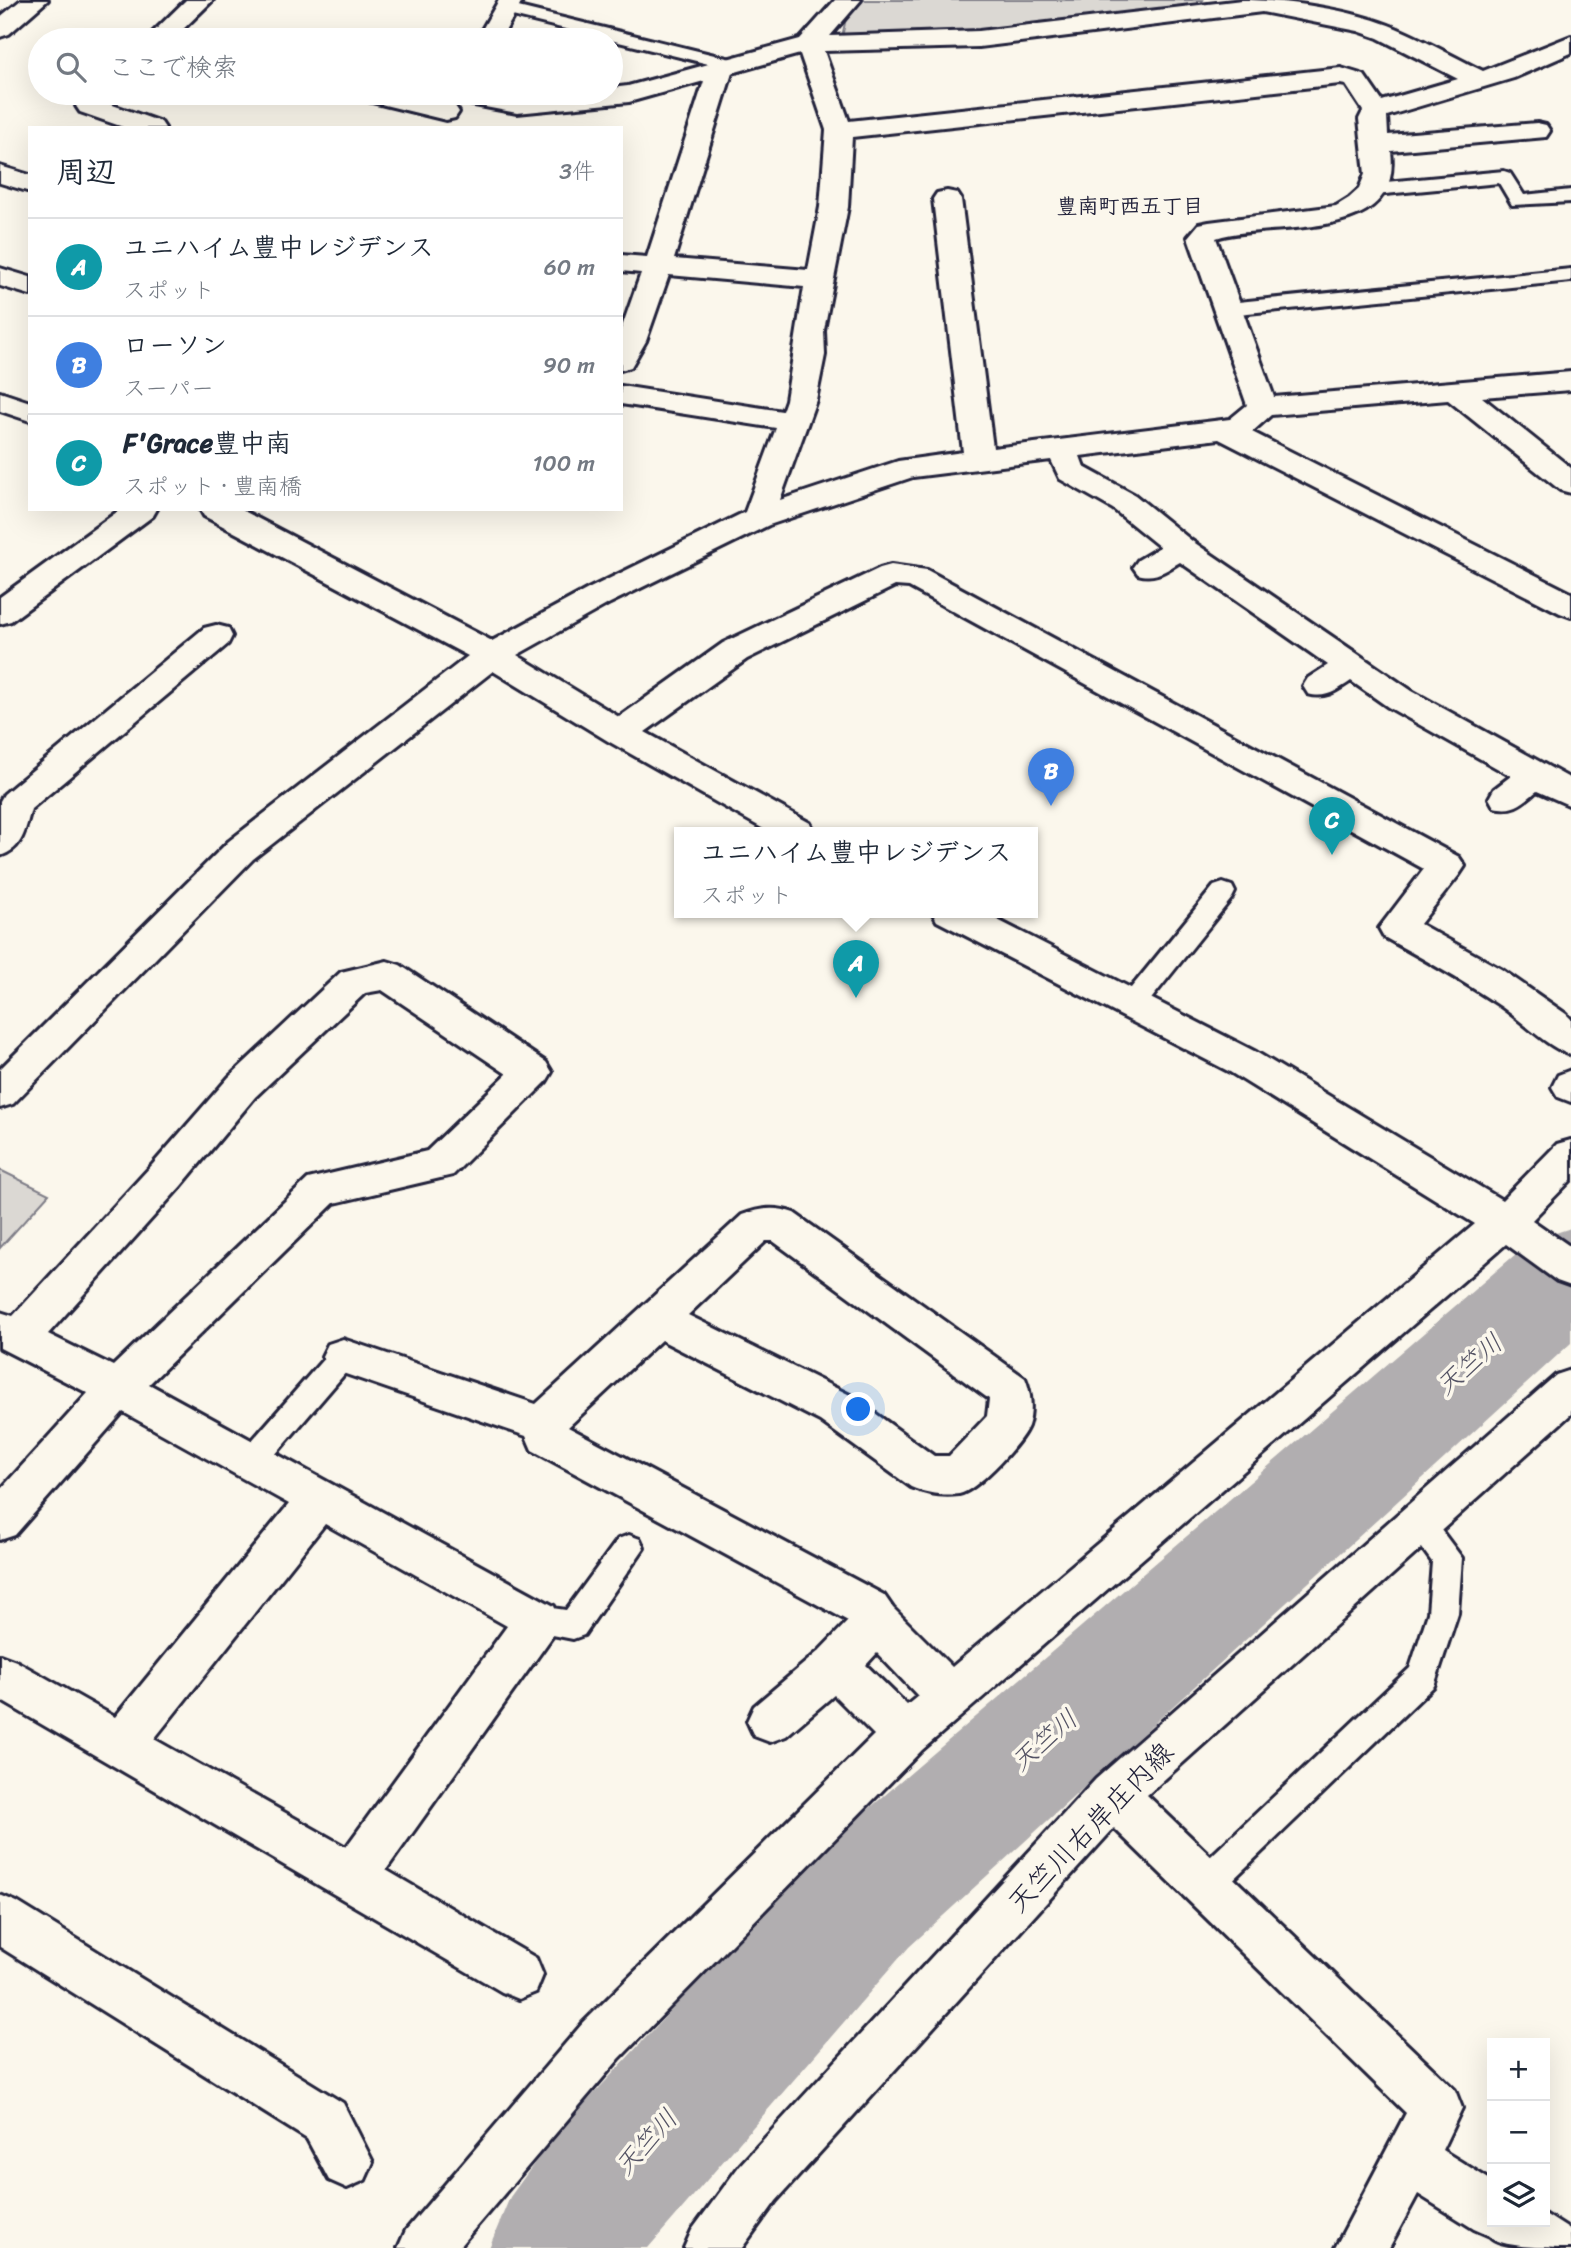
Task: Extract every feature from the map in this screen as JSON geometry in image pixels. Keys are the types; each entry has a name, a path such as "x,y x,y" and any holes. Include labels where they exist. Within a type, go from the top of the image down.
{"street":[{"path":"0,29 36,0"},
{"path":"170,28 201,0"},
{"path":"809,44 837,3"},
{"path":"623,95 809,44 979,39 1264,3 1364,25 1387,33 1478,79"},
{"path":"495,28 508,5"},
{"path":"758,518 801,400 810,355 810,330 834,207 839,130 809,44"},
{"path":"1263,407 1202,237 1209,230 1343,213 1357,206 1375,189 1380,178 1372,119 1376,111 1505,73 1571,44"},
{"path":"623,357 632,341 727,67"},
{"path":"839,130 1341,76 1355,80 1376,111"},
{"path":"90,105 146,126"},
{"path":"448,107 517,105 533,108 554,105"},
{"path":"1376,144 1536,131"},
{"path":"0,174 28,183"},
{"path":"947,199 979,458"},
{"path":"623,263 820,280"},
{"path":"0,276 28,286"},
{"path":"0,1093 241,850 492,656 598,596 758,518 909,468 1239,427 1263,407 1571,381"},
{"path":"1455,390 1571,483"},
{"path":"623,396 793,422"},
{"path":"0,401 28,411"},
{"path":"1223,429 1560,601 1571,571"},
{"path":"1062,449 1071,472 1124,502 1181,548 1400,699 1571,794"},
{"path":"0,613 139,511"},
{"path":"219,511 492,656 620,733 789,827"},
{"path":"1149,567 1181,548"},
{"path":"620,733 735,651 891,575 916,577 1447,866 1397,928 1458,961 1549,1021 1571,1041"},
{"path":"0,843 5,838 16,803 216,636"},
{"path":"1320,686 1352,665"},
{"path":"1506,798 1535,774"},
{"path":"962,918 1243,1062 1518,1232 1571,1269"},
{"path":"0,1521 117,1388 322,1190 439,1164 533,1072 387,975 354,982 242,1087 167,1175 9,1334 117,1388 538,1620 353,1877"},
{"path":"424,2248 601,2041 906,1735 1518,1232 1571,1155"},
{"path":"543,1424 757,1226 780,1224 1010,1391 1008,1423 959,1475 926,1474 835,1408 657,1319"},
{"path":"343,1356 543,1424"},
{"name":"天竺川右岸庄内線","path":"710,2248 758,2183 1113,1795 1571,1388"},
{"path":"543,1424 547,1437 868,1609 877,1622 951,1698"},
{"path":"121,1744 319,1499"},
{"path":"770,1721 835,1666 877,1622"},
{"path":"835,1666 906,1735"},
{"path":"0,1676 519,1975"},
{"path":"1113,1795 1437,2108 1361,2248"},
{"path":"0,1919 325,2121 347,2162"},
{"path":"1410,2159 1487,2208"},
{"path":"1518,2227 1552,2248"}],"lane":[{"path":"508,5 571,28"},
{"path":"623,43 727,67"},
{"path":"1375,189 1504,177 1519,201 1571,196"},
{"path":"1228,309 1571,275"},
{"path":"1132,1006 1223,892"},
{"path":"252,1461 343,1356"},
{"path":"1205,1884 1423,1676 1443,1613 1447,1558 1419,1523"},
{"path":"538,1620 573,1625 629,1548"}],"shaded area":[{"path":"863,0 1203,0 1198,8 984,32 842,37 846,18"},
{"path":"0,1170 49,1194 0,1248"}],"waterway":[{"name":"天竺川","path":"561,2248 603,2190 862,1901 1571,1274"}],"place":[{"name":"ローソン","path":"1051,806"},
{"name":"F'Grace豊中南","path":"1332,855"},
{"name":"ユニハイム豊中レジデンス","path":"856,998"}],"district":[{"name":"豊南町西五丁目","path":"1130,206"}]}
